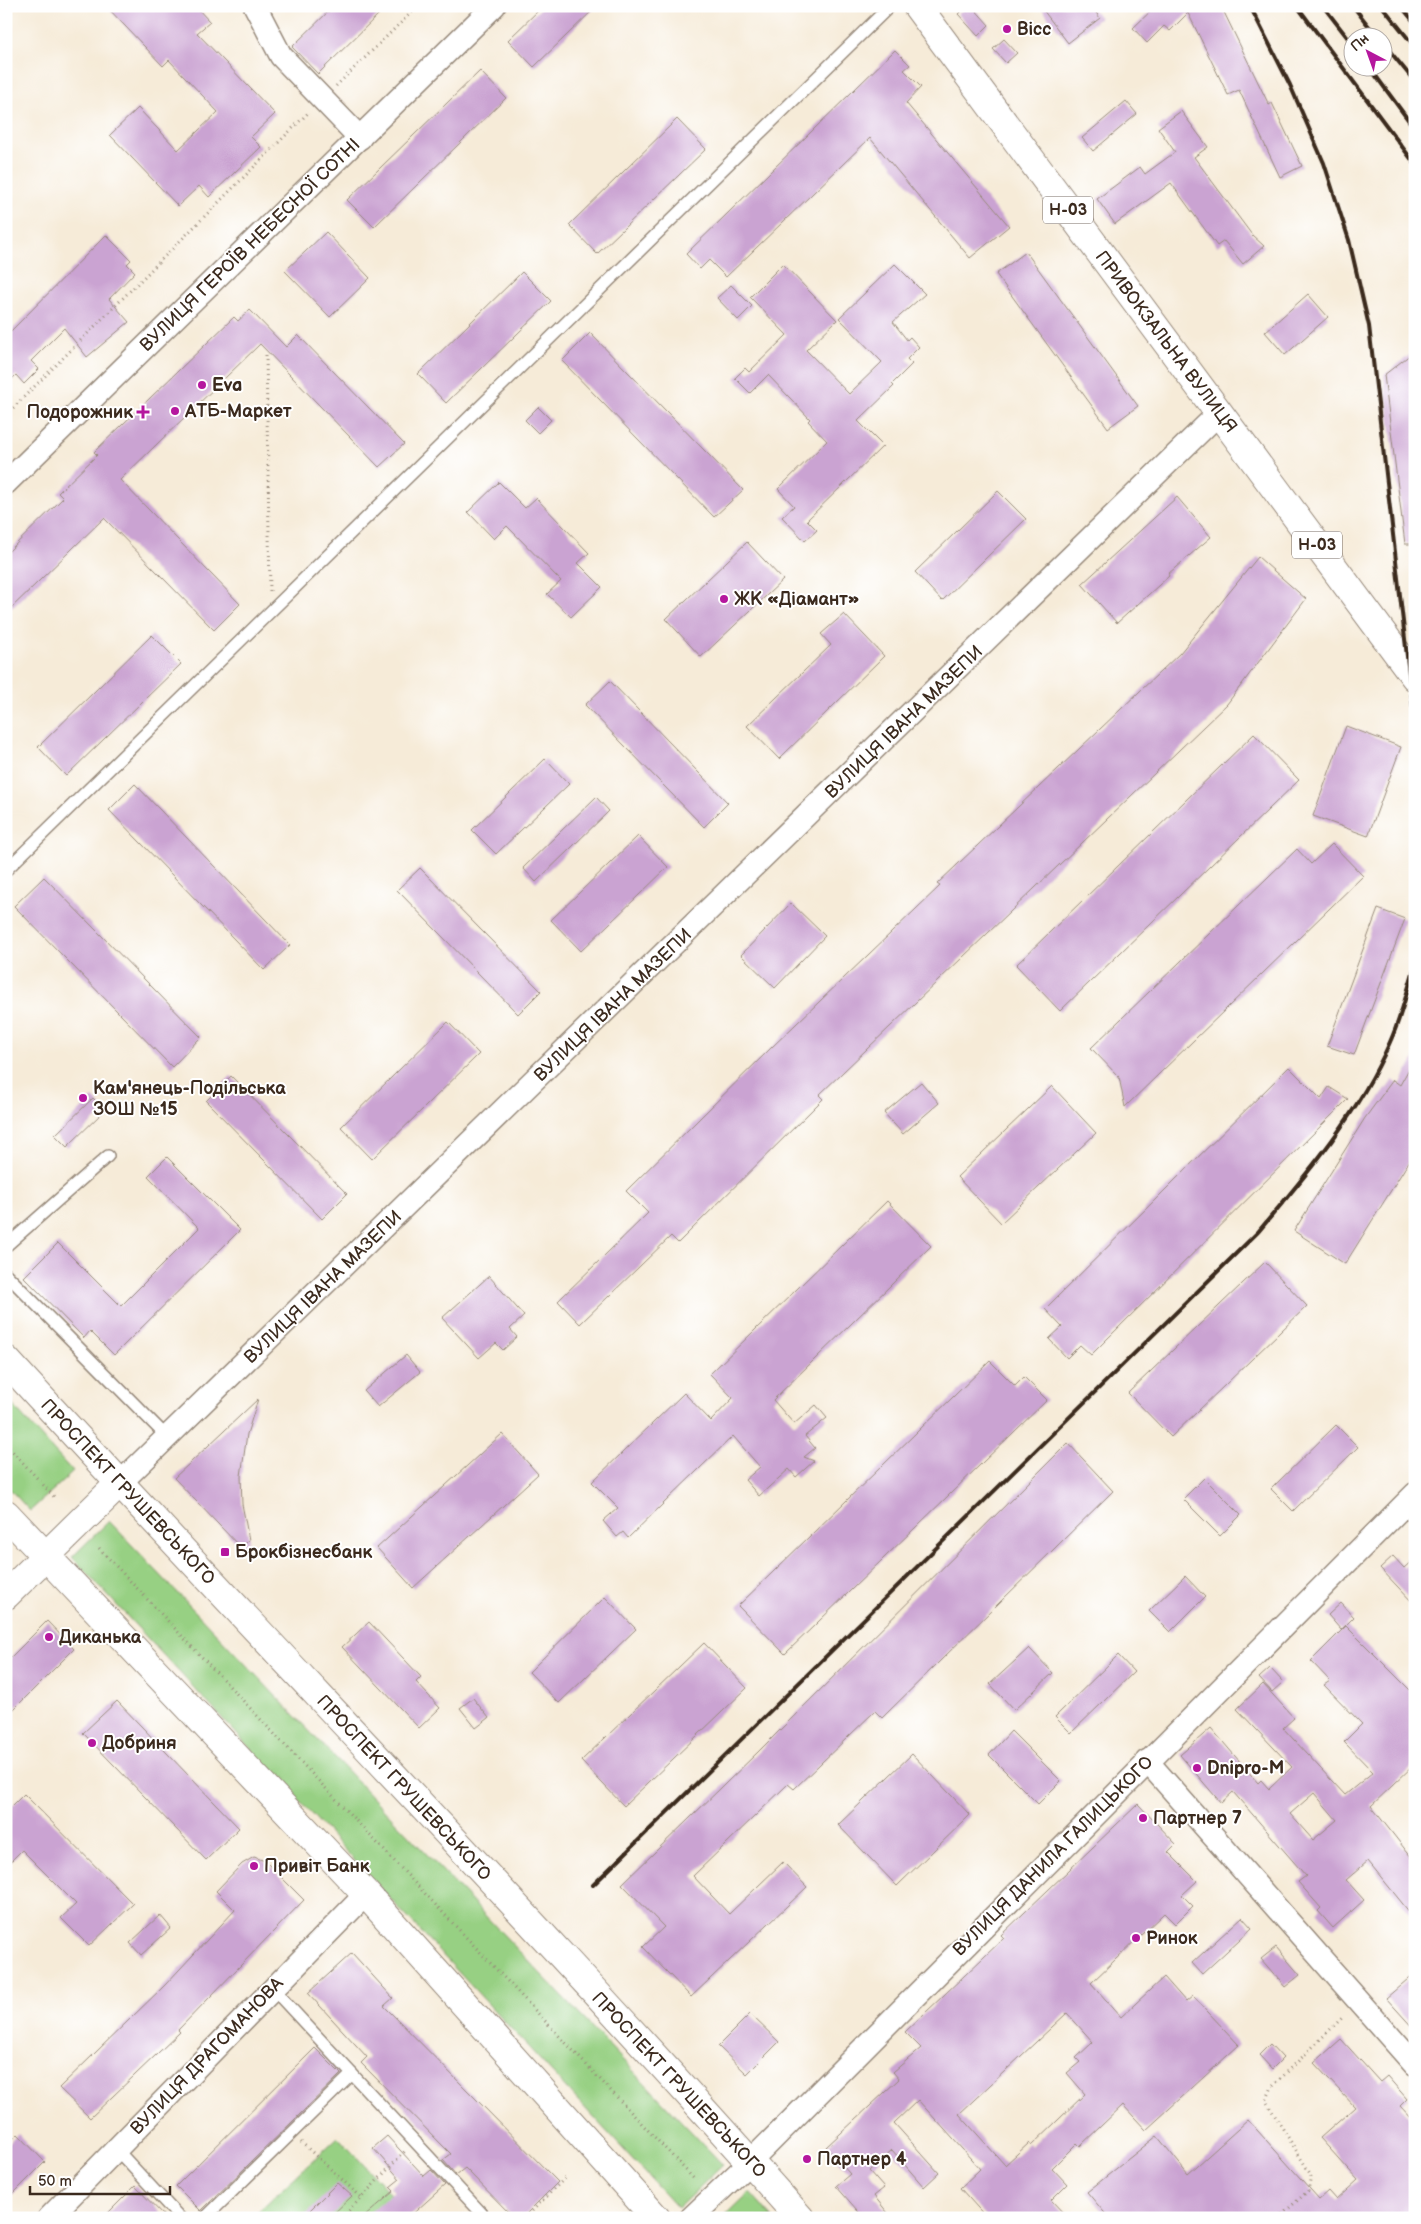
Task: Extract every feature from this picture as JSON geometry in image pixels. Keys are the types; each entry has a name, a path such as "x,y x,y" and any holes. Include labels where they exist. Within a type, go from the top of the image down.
{"main road":[{"name":"ПРИВОКЗАЛЬНА ВУЛИЦЯ","path":"917,6 1415,677"},
{"name":"ПРОСПЕКТ ГРУШЕВСЬКОГО","path":"6,1360 119,1484 448,1834 800,2218"},
{"name":"ВУЛИЦЯ ІВАНА МАЗЕПИ","path":"6,1595 119,1484"},
{"path":"6,1514 366,1894 656,2218"}],"street":[{"path":"255,6 281,56 360,138"},
{"name":"ВУЛИЦЯ ГЕРОЇВ НЕБЕСНОЇ СОТНІ","path":"6,483 494,6"},
{"name":"ВУЛИЦЯ ІВАНА МАЗЕПИ","path":"119,1484 1219,413"},
{"name":"ВУЛИЦЯ ДАНИЛА ГАЛИЦЬКОГО","path":"691,2218 750,2162 1147,1761 1415,1494"},
{"path":"1147,1761 1415,2064"},
{"name":"ВУЛИЦЯ ДРАГОМАНОВА","path":"49,2218 366,1894"}],"lane":[{"path":"6,870 890,6"},
{"path":"6,1246 108,1156"},
{"path":"6,1274 167,1438"},
{"path":"273,1989 486,2218"},
{"path":"205,2218 352,2074"},
{"path":"116,2149 180,2218"}],"path":[{"path":"6,415 418,6"},
{"path":"266,355 270,612"},
{"path":"6,1444 56,1499"},
{"path":"99,1548 695,2180"},
{"path":"1278,2218 1308,2191 1311,2175 1266,2101 1272,2087 1344,2016"},
{"path":"292,2133 361,2198"},
{"path":"342,2218 415,2141"},
{"path":"525,2218 567,2176"}],"green space":[{"path":"6,1398 73,1472 30,1511 6,1485"},
{"path":"109,1521 723,2165 678,2208 72,1557"},
{"path":"338,2137 413,2218 251,2218"},
{"path":"750,2192 773,2218 723,2218"}],"building":[{"path":"106,6 195,6 210,22 197,33 275,114 251,137 261,147 209,197 199,186 178,206 110,135 138,108 178,150 218,112 169,60 163,66"},
{"path":"334,6 387,6 318,74 292,47"},
{"path":"543,6 597,6 534,67 508,40"},
{"path":"967,6 972,6 989,25 978,36 958,14"},
{"path":"1040,6 1091,6 1100,18 1068,43"},
{"path":"1156,6 1221,6 1269,105 1272,103 1302,166 1280,177 1239,90 1228,95 1188,13 1170,31 1164,26 1147,43 1133,28"},
{"path":"1004,39 1017,53 1006,63 993,49"},
{"path":"895,50 910,65 904,70 921,87 906,103 1009,226 970,258 870,138 726,277 709,260 700,269 686,254"},
{"path":"480,71 506,98 374,227 347,200"},
{"path":"1126,101 1137,114 1093,151 1082,138"},
{"path":"1181,111 1208,147 1194,157 1252,235 1264,246 1243,264 1224,241 1217,246 1171,183 1115,224 1097,199 1140,167 1145,174 1175,152 1158,128"},
{"path":"677,119 706,149 597,254 569,225"},
{"path":"326,232 370,278 330,317 285,271"},
{"path":"106,235 131,260 127,264 135,272 109,299 129,322 87,357 64,328 31,361 39,369 24,384 16,375 6,385 6,336"},
{"path":"1026,252 1138,406 1108,428 996,274"},
{"path":"783,264 837,320 806,350 849,394 882,362 839,318 895,264 925,294 893,322 907,340 910,337 919,347 907,359 912,364 892,384 894,386 858,421 883,446 807,520 817,530 805,541 782,517 794,506 778,489 827,441 808,421 810,419 768,375 750,393 735,378 745,368 749,372 787,335 750,297"},
{"path":"522,272 551,301 446,403 418,374"},
{"path":"731,285 752,306 738,320 717,298"},
{"path":"1308,294 1328,317 1285,355 1265,332"},
{"path":"250,310 286,347 298,335 404,444 379,467 260,344 120,480 240,604 214,630 104,518 6,613 6,554 63,498 58,493 97,455 94,452 234,317 238,321"},
{"path":"590,333 743,490 714,517 562,361"},
{"path":"1415,351 1415,544 1405,544 1384,375"},
{"path":"538,407 551,420 538,433 525,420"},
{"path":"499,482 525,508 536,498 589,553 578,563 602,587 571,617 547,594 561,581 507,526 494,539 468,512"},
{"path":"998,491 1026,519 942,601 915,572"},
{"path":"1177,497 1211,537 1168,574 1169,576 1117,623 1082,584"},
{"name":"ЖК «Діамант»","path":"747,542 783,580 701,657 666,619"},
{"path":"1258,557 1306,599 1227,704 819,1095 823,1099 678,1243 671,1236 580,1324 558,1301 648,1213 626,1191 772,1047 940,886 937,884 1180,653"},
{"path":"844,614 884,656 779,759 747,726 831,645 821,634"},
{"path":"152,635 181,664 66,776 38,747"},
{"path":"610,681 728,803 704,827 585,705"},
{"path":"1346,726 1401,747 1368,836 1313,816"},
{"path":"1254,734 1299,780 1060,1011 1016,965"},
{"path":"545,759 569,784 496,854 472,830"},
{"path":"135,784 290,945 264,970 109,810"},
{"path":"596,797 609,811 536,882 523,868"},
{"path":"638,836 668,867 581,951 551,920"},
{"path":"1332,844 1363,876 1125,1107 1119,1077 1091,1048 1297,849 1311,864"},
{"path":"420,868 541,991 518,1014 397,890"},
{"path":"44,877 201,1037 172,1067 14,906"},
{"path":"791,903 825,936 775,988 741,955"},
{"path":"1378,909 1405,919 1354,1055 1327,1046"},
{"path":"448,1022 479,1054 372,1159 341,1127"},
{"path":"1415,1058 1415,1152 1345,1264 1294,1231 1365,1118 1393,1080 1400,1085"},
{"path":"1289,1067 1321,1099 1329,1087 1348,1099 1091,1355 1080,1345 1067,1358 1049,1339 1062,1327 1045,1309"},
{"path":"231,1076 347,1194 322,1219 206,1101"},
{"path":"921,1082 939,1103 903,1134 884,1113"},
{"path":"1052,1086 1096,1133 1001,1223 957,1177"},
{"path":"93,1098 105,1110 67,1147 55,1135"},
{"path":"167,1157 240,1230 114,1355 90,1331 84,1338 24,1277 58,1243 121,1306 199,1228 148,1176"},
{"path":"887,1201 931,1246 773,1400 794,1424 816,1405 827,1418 805,1436 815,1448 804,1457 814,1461 796,1477 789,1469 759,1496 745,1480 760,1467 733,1436 628,1538 623,1532 617,1537 603,1521 618,1508 592,1482 684,1393 711,1421 733,1398 710,1374"},
{"path":"1265,1262 1307,1306 1171,1437 1128,1393"},
{"path":"489,1276 524,1316 510,1329 517,1337 503,1350 496,1343 479,1358 442,1318"},
{"path":"406,1355 420,1372 378,1407 364,1391"},
{"path":"990,1361 1015,1386 1024,1377 1047,1400 785,1654 738,1606"},
{"path":"258,1399 247,1434 241,1476 242,1504 249,1540 241,1548 174,1478"},
{"path":"1336,1425 1358,1447 1293,1511 1271,1489"},
{"path":"502,1434 538,1474 413,1588 377,1548"},
{"path":"1068,1443 1113,1491 882,1718 875,1711 794,1789 788,1784 693,1876 729,1914 783,1862 807,1887 691,1997 643,1947 664,1927 622,1884 758,1752"},
{"path":"1204,1478 1241,1515 1220,1536 1183,1499"},
{"path":"1393,1556 1404,1568 1415,1558 1415,1605 1380,1568"},
{"path":"1185,1576 1205,1597 1170,1632 1149,1611"},
{"path":"605,1597 636,1629 559,1703 529,1672"},
{"path":"1341,1603 1354,1617 1341,1630 1328,1615"},
{"path":"47,1621 74,1649 6,1717 6,1662"},
{"path":"369,1622 421,1677 416,1682 440,1708 419,1728 342,1647"},
{"path":"1346,1626 1415,1695 1415,1764 1371,1806 1415,1862 1415,1919 1368,1861 1346,1880 1364,1900 1333,1928 1318,1911 1321,1908 1298,1882 1306,1876 1233,1792 1221,1803 1180,1755 1211,1728 1258,1783 1261,1780 1269,1789 1292,1767 1237,1709 1263,1684 1294,1718 1283,1728 1345,1795 1373,1772 1344,1742 1362,1724 1324,1685 1330,1681 1311,1661","holes":["1314,1793 1337,1820 1313,1840 1290,1814"]},
{"path":"704,1643 747,1688 624,1806 581,1761"},
{"path":"1029,1648 1053,1673 1014,1710 990,1684"},
{"path":"1118,1655 1134,1672 1071,1733 1055,1717"},
{"path":"1270,1668 1283,1682 1272,1692 1259,1678"},
{"path":"473,1698 489,1718 476,1728 460,1708"},
{"path":"117,1701 239,1828 206,1860 83,1733"},
{"path":"1011,1731 1061,1781 1038,1804 989,1755"},
{"path":"912,1754 970,1815 897,1886 838,1825"},
{"path":"24,1794 133,1904 89,1946 61,1918 76,1904 22,1850 6,1866 6,1812"},
{"path":"1138,1804 1176,1844 1168,1852 1197,1881 1182,1895 1193,1906 1175,1924 1164,1913 1091,1983 1121,2017 1164,1977 1186,2002 1193,1996 1239,2045 1146,2130 1123,2105 1080,2146 1077,2143 1052,2168 1067,2184 1051,2200 1068,2218 987,2218 960,2188 980,2169 918,2100 894,2123 939,2173 924,2187 892,2150 869,2171 884,2188 874,2196 892,2218 864,2218 836,2186 850,2174 826,2147 899,2079 893,2072 921,2048 905,2032 1004,1938 1001,1935","holes":["1067,2013 1093,2042 1076,2058 1080,2062 1067,2073 1085,2094 1031,2146 1029,2143 1005,2165 959,2114"]},
{"path":"254,1857 265,1861 304,1900 178,2030 180,2032 90,2118 59,2088 165,1985 235,1910 216,1891 242,1864"},
{"path":"160,1915 171,1928 141,1955 130,1943"},
{"path":"1242,1917 1252,1928 1202,1974 1192,1963"},
{"path":"1276,1947 1300,1975 1285,1987 1261,1959"},
{"path":"352,1953 393,1998 384,2006 558,2182 522,2218 514,2218 465,2168 456,2175 443,2160 451,2154 361,2063 367,2057 308,1993"},
{"path":"1415,1973 1415,2030 1386,1998"},
{"path":"750,2014 779,2042 747,2074 718,2046"},
{"path":"1341,2039 1380,2082 1387,2076 1407,2099 1400,2106 1415,2122 1415,2209 1405,2218 1109,2218 1087,2192 1157,2136 1188,2174 1248,2120 1319,2199 1328,2191 1336,2200 1358,2180 1320,2138 1355,2107 1314,2063"},
{"path":"1270,2044 1283,2058 1272,2069 1259,2055"},
{"path":"315,2048 341,2074 201,2211 176,2186"},
{"path":"18,2134 45,2162 6,2201 6,2146"},
{"path":"387,2136 424,2176 431,2170 445,2185 408,2218 363,2218 394,2191 390,2187 400,2179 373,2148"},
{"path":"337,2183 352,2196 329,2218 302,2218"},
{"path":"135,2186 166,2218 103,2218"}],"railway":[{"path":"1250,6 1290,85 1324,163 1349,240 1369,326 1415,726"},
{"path":"1297,6 1415,164"},
{"path":"1323,6 1344,33"},
{"path":"1353,6 1370,28"},
{"path":"1382,6 1415,47"},
{"path":"1401,6 1415,23"},
{"path":"1394,56 1415,82"},
{"path":"1377,78 1415,129"},
{"path":"593,1885 1258,1232 1314,1165 1348,1118 1363,1093 1394,1033 1415,966"}],"place":[{"name":"Вісс","path":"1007,29"},
{"name":"Eva","path":"202,385"},
{"name":"АТБ-Маркет","path":"175,411"},
{"name":"Подорожник","path":"143,412"},
{"name":"ЖК «Діамант»","path":"724,599"},
{"name":"Кам'янець-Подільська ЗОШ №15","path":"83,1098"},
{"name":"Брокбізнесбанк","path":"225,1552"},
{"name":"Диканька","path":"49,1637"},
{"name":"Добриня","path":"92,1743"},
{"name":"Dnipro-M","path":"1197,1768"},
{"name":"Партнер 7","path":"1143,1818"},
{"name":"Привіт Банк","path":"254,1866"},
{"name":"Ринок","path":"1136,1938"},
{"name":"Партнер 4","path":"807,2159"}]}
